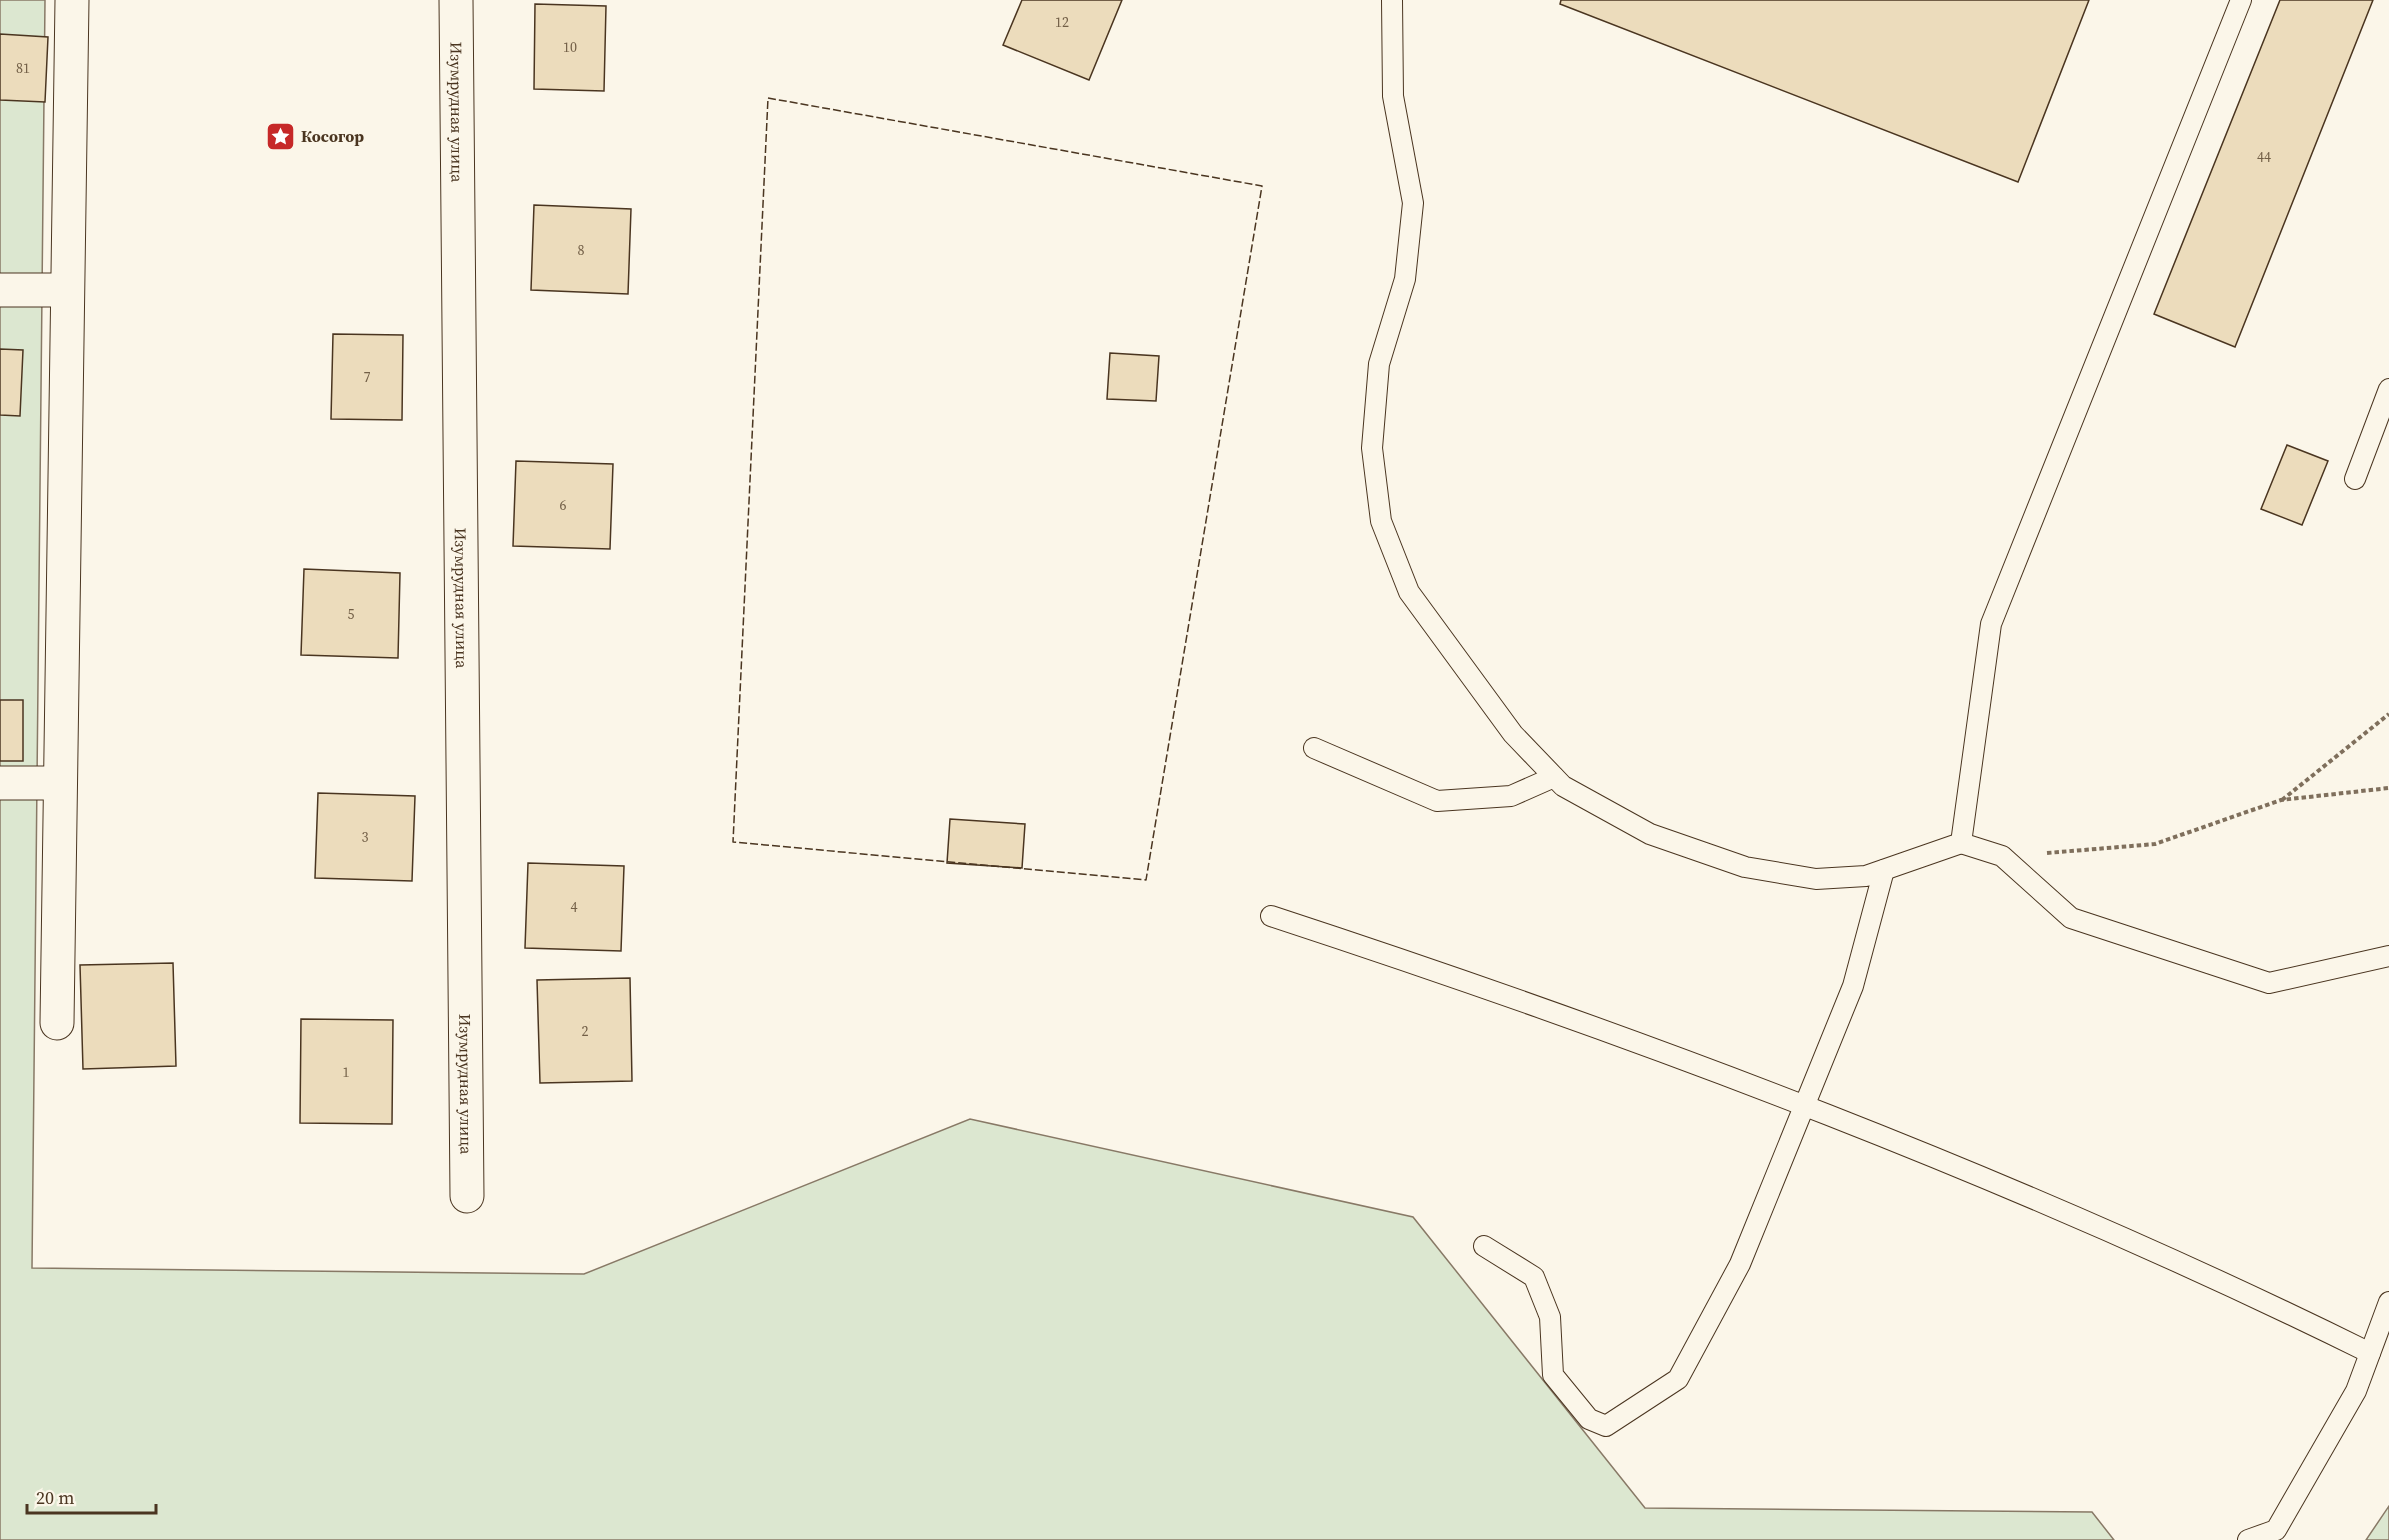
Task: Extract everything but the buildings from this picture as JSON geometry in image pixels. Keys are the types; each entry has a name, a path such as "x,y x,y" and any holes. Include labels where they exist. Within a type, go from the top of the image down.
{"street":[{"path":"57,1023 58,783 72,0"},
{"name":"Изумрудная улица","path":"456,0 467,1196"},
{"path":"0,290 66,290"},
{"path":"0,783 58,783"}],"lane":[{"path":"1392,0 1393,96 1413,203 1405,279 1379,364 1372,448 1381,521 1409,592 1514,734 1563,786 1650,834 1745,867 1816,879 1866,876 1961,843 2002,856 2071,918 2269,983 2389,956"},
{"path":"1961,843 1991,624 2241,0"},
{"path":"2355,479 2389,389"},
{"path":"1314,748 1437,801 1511,796 1554,777"},
{"path":"1484,1246 1534,1277 1550,1317 1553,1375 1589,1419 1606,1426 1678,1378 1740,1264 1853,986 1884,870"},
{"path":"1271,916 1425,966 1805,1104 1947,1162 2240,1290 2370,1353"},
{"path":"2248,1540 2276,1530 2356,1391 2389,1302"}],"path":[{"path":"2281,800 2389,714"},
{"path":"2002,856 2155,844 2281,800 2389,788"}],"green space":[{"path":"0,0 45,0 32,1268 584,1274 970,1119 1413,1217 1645,1508 2092,1512 2114,1540 0,1540"},
{"path":"2389,1506 2389,1540 2366,1540"}],"fence":[{"path":"768,98 1262,186 1146,880 733,842 768,98"}],"place":[{"name":"Косогор","path":"280,136"}]}
